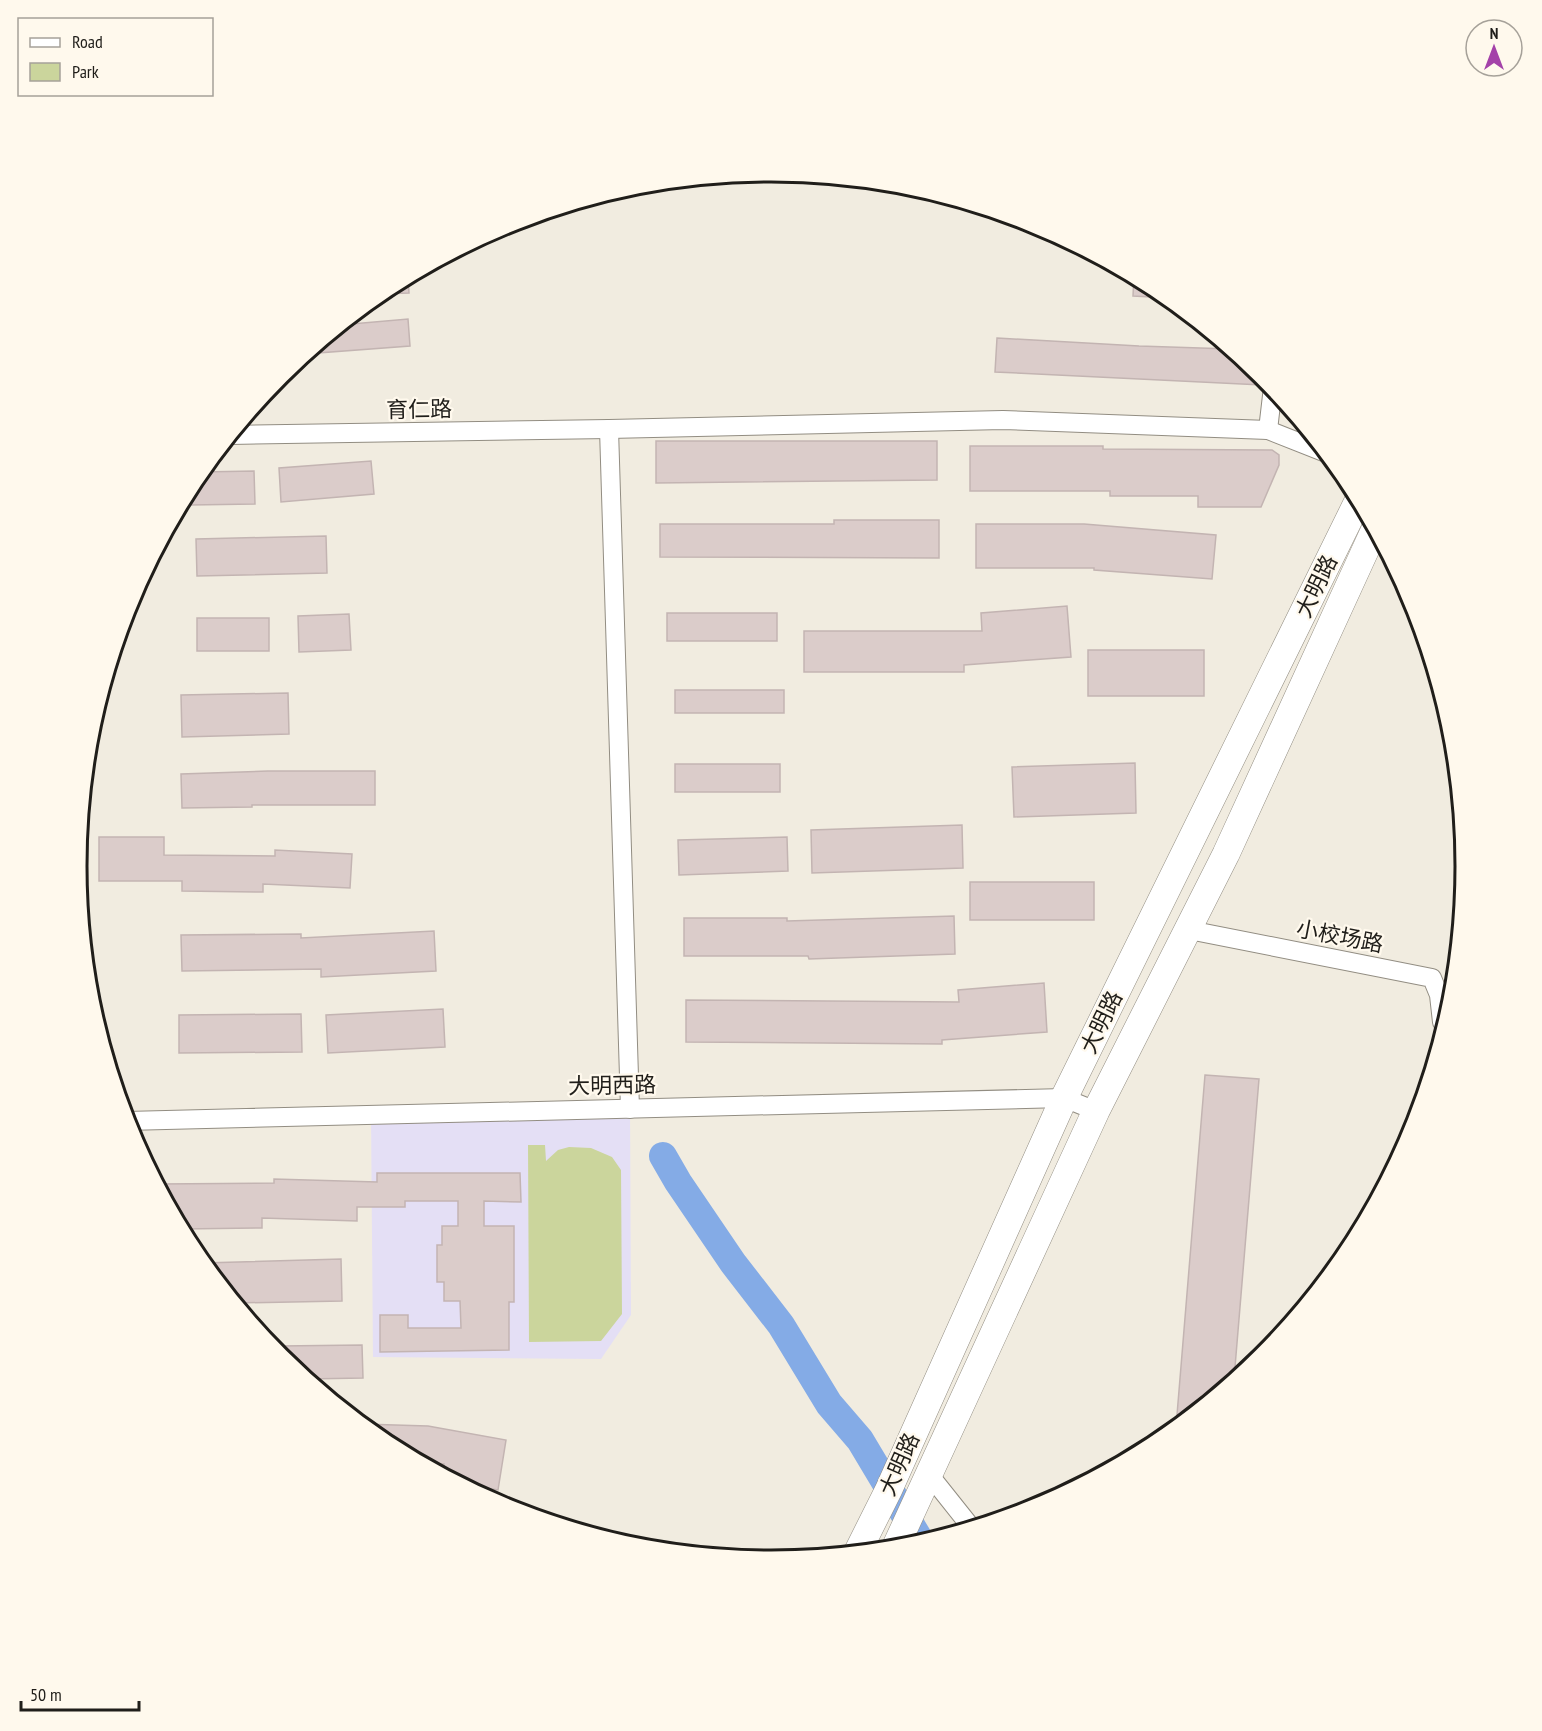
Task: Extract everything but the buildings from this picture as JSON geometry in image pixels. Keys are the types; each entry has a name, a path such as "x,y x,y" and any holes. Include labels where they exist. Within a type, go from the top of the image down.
{"main road":[{"name":"大明路","path":"861,1544 898,1468 1064,1098 1354,509"},
{"name":"大明路","path":"901,1537 1096,1112 1190,930 1373,543"}],"street":[{"path":"1268,430 1271,400"},
{"name":"育仁路","path":"240,435 1003,420 1268,430 1313,448"},
{"path":"609,429 630,1108"},
{"name":"小校场路","path":"1190,930 1432,978 1439,995 1440,1007"},
{"name":"大明西路","path":"136,1120 1064,1098 1096,1112"},
{"path":"924,1484 964,1521"}],"shaded area":[{"path":"630,1109 631,1315 601,1359 373,1357 371,1115"}],"green space":[{"path":"528,1145 545,1145 546,1161 558,1150 569,1147 591,1148 612,1157 621,1170 622,1314 601,1341 529,1342"}],"waterway":[{"path":"663,1156 733,1263 781,1325 829,1404 860,1440 916,1533"}]}
